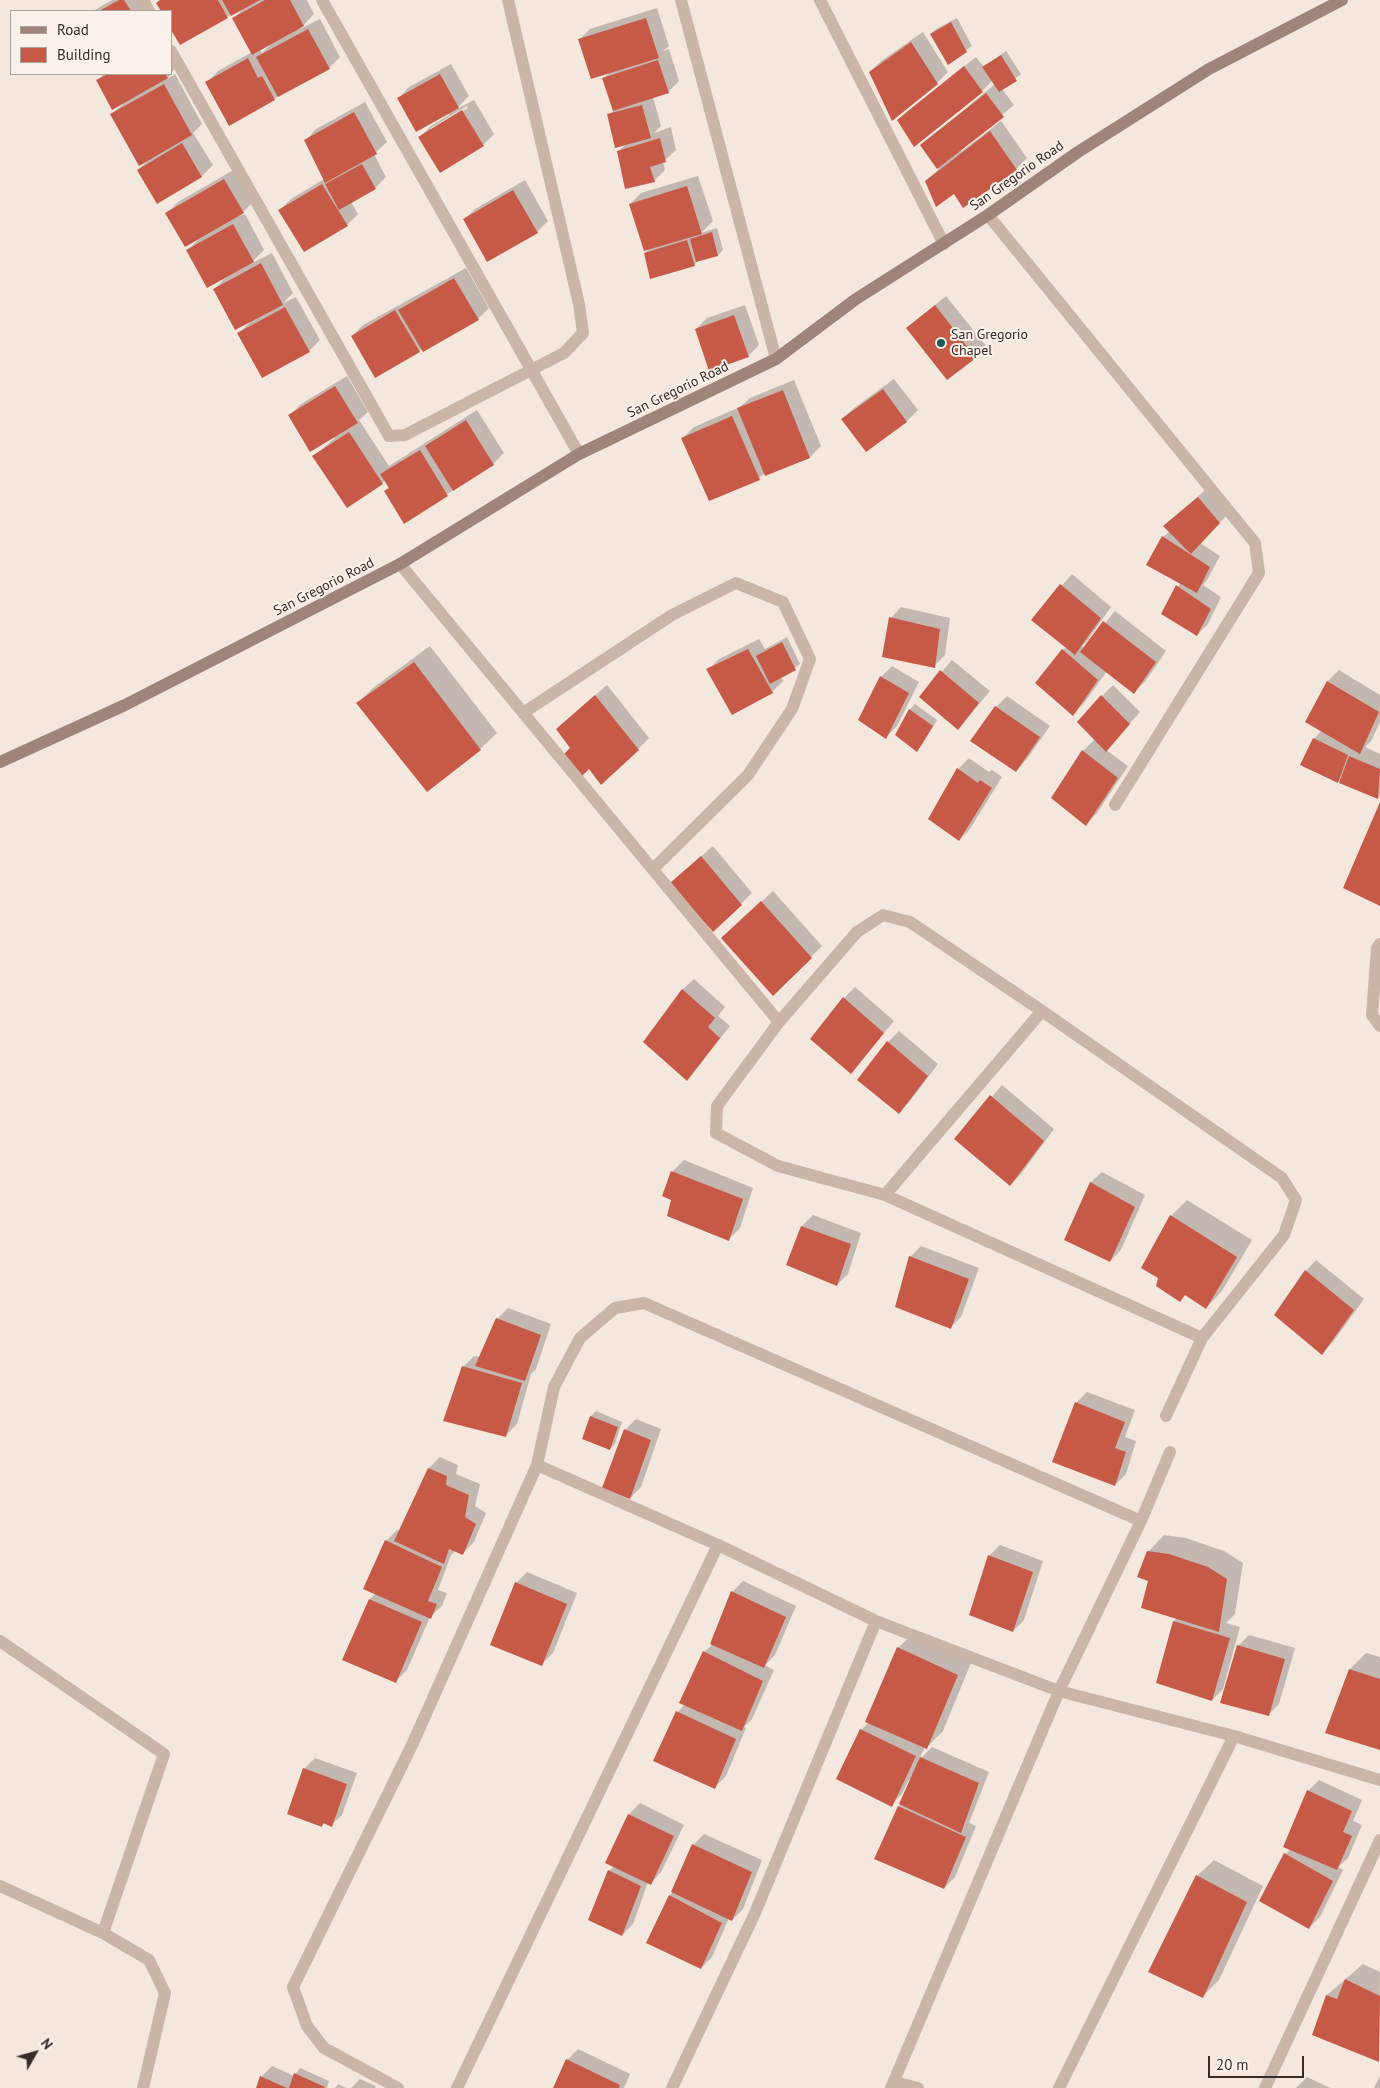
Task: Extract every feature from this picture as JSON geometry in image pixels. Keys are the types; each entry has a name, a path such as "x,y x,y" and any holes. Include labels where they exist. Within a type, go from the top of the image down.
{"street":[{"path":"322,0 580,454"},
{"path":"172,53 389,436 405,436 564,353 583,333 579,304 508,0"},
{"path":"682,0 776,359"},
{"path":"820,0 944,244"},
{"name":"San Gregorio Road","path":"0,762 126,705 400,564 580,454 776,359 856,299 988,215 1078,152 1209,69 1342,0"},
{"path":"988,215 1255,543 1259,573 1115,806"},
{"path":"400,564 779,1022"},
{"path":"523,713 672,614 736,583 783,602 810,659 792,709 748,775 653,869"},
{"path":"1166,1416 1202,1338 1284,1235 1296,1200 1282,1178 1042,1011 910,922 883,915 857,932 779,1022 717,1106 716,1133 778,1166 885,1196 1202,1338"},
{"path":"1380,944 1377,948 1372,1015 1380,1026"},
{"path":"885,1196 1042,1011"},
{"path":"398,2088 324,2048 307,2026 294,1986 412,1745 537,1465 554,1387 580,1338 615,1308 644,1303 1141,1521"},
{"path":"918,2088 893,2085 1058,1691 1141,1521 1170,1452"},
{"path":"537,1465 718,1545 876,1621 1058,1691 1234,1736 1380,1780"},
{"path":"457,2088 718,1545"},
{"path":"672,2088 756,1913 876,1621"},
{"path":"0,1641 164,1754 103,1933"},
{"path":"1059,2088 1234,1736"},
{"path":"1265,2088 1380,1840"},
{"path":"0,1886 103,1933 149,1960 165,1993 143,2088"}],"building":[{"path":"119,0 124,0 130,10 101,10"},
{"path":"160,0 218,0 228,18 180,45 172,32 172,10 160,10 156,3"},
{"path":"222,0 260,0 231,16"},
{"path":"265,0 290,0 304,26 252,55 232,18"},
{"path":"646,18 659,58 591,79 578,39"},
{"path":"951,22 967,52 948,65 930,34"},
{"path":"308,29 330,69 278,97 256,57"},
{"path":"911,42 938,84 892,121 869,72"},
{"path":"1001,55 1017,81 999,92 982,67"},
{"path":"248,58 258,78 262,76 275,100 229,126 205,82"},
{"path":"658,60 669,93 613,111 602,78"},
{"path":"964,66 983,92 914,147 897,120"},
{"path":"440,74 459,108 416,132 397,98"},
{"path":"106,75 166,75 168,78 112,110 96,80"},
{"path":"164,84 192,135 139,166 110,114"},
{"path":"986,93 1004,117 937,169 920,145"},
{"path":"642,105 651,138 615,148 607,114"},
{"path":"462,110 484,146 440,173 418,137"},
{"path":"354,112 377,154 325,183 304,140"},
{"path":"990,131 1017,170 963,208 954,194 936,207 925,181"},
{"path":"660,138 666,162 650,167 655,182 625,189 617,151"},
{"path":"182,143 202,177 157,204 137,170"},
{"path":"362,164 376,189 339,210 325,184"},
{"path":"224,179 244,213 185,247 165,213"},
{"path":"322,184 348,226 304,252 278,210"},
{"path":"687,186 702,234 644,251 629,204"},
{"path":"513,190 538,233 487,262 463,219"},
{"path":"233,224 254,262 207,288 186,250"},
{"path":"712,232 718,256 696,262 690,239"},
{"path":"687,240 695,266 650,279 644,253"},
{"path":"261,263 283,305 235,330 213,289"},
{"path":"454,278 479,320 423,352 398,310"},
{"name":"San Gregorio Chapel","path":"935,305 976,358 947,380 906,328"},
{"path":"285,307 310,352 262,378 237,333"},
{"path":"395,310 420,352 375,378 351,336"},
{"path":"734,315 749,357 709,371 695,329"},
{"path":"335,386 358,423 310,452 288,415"},
{"path":"883,389 907,422 866,452 841,419"},
{"path":"783,390 810,458 765,476 737,408"},
{"path":"732,416 760,480 709,501 681,438"},
{"path":"466,420 494,465 453,491 425,446"},
{"path":"349,432 383,484 347,508 312,456"},
{"path":"420,450 448,496 404,524 384,491 389,488 380,474"},
{"path":"1198,497 1220,523 1191,554 1163,526"},
{"path":"1162,536 1210,567 1197,593 1146,565"},
{"path":"1060,584 1101,618 1075,655 1031,620"},
{"path":"1176,585 1211,609 1197,636 1161,614"},
{"path":"889,617 940,629 935,668 882,657"},
{"path":"1103,621 1156,662 1134,694 1080,652"},
{"path":"782,642 796,670 770,684 756,656"},
{"path":"748,649 773,693 732,715 706,669"},
{"path":"1062,649 1098,680 1073,716 1035,683"},
{"path":"414,662 481,750 427,792 356,703"},
{"path":"940,670 979,703 958,730 919,697"},
{"path":"880,676 909,693 886,739 858,720"},
{"path":"1327,681 1379,712 1360,754 1305,722"},
{"path":"595,695 639,750 601,785 589,769 582,776 564,754 570,748 556,729"},
{"path":"1101,695 1130,724 1106,752 1077,722"},
{"path":"995,706 1040,737 1016,772 970,741"},
{"path":"909,709 933,726 917,752 895,735"},
{"path":"1313,738 1348,755 1338,783 1300,765"},
{"path":"1082,750 1118,778 1086,826 1051,798"},
{"path":"1349,756 1380,769 1378,799 1339,783"},
{"path":"957,768 978,783 980,780 992,788 959,841 928,819"},
{"path":"1380,802 1380,906 1343,888"},
{"path":"701,856 742,905 713,932 670,883"},
{"path":"761,901 812,958 773,996 721,938"},
{"path":"682,989 715,1018 708,1027 720,1038 687,1081 643,1042"},
{"path":"843,997 884,1033 851,1074 810,1039"},
{"path":"887,1041 928,1076 899,1114 857,1080"},
{"path":"990,1095 1044,1141 1010,1186 954,1139"},
{"path":"671,1171 743,1199 729,1241 667,1216 671,1200 662,1196"},
{"path":"1090,1182 1135,1207 1110,1262 1064,1240"},
{"path":"1170,1215 1237,1257 1206,1309 1185,1295 1180,1302 1156,1286 1158,1278 1141,1268"},
{"path":"801,1226 851,1244 837,1286 786,1265"},
{"path":"909,1256 969,1279 951,1329 895,1307"},
{"path":"1305,1270 1354,1310 1322,1355 1274,1315"},
{"path":"496,1318 541,1335 525,1381 475,1366"},
{"path":"462,1366 522,1383 506,1437 443,1421"},
{"path":"1075,1402 1125,1422 1115,1448 1126,1452 1115,1486 1052,1462"},
{"path":"590,1416 618,1427 610,1450 582,1439"},
{"path":"624,1429 651,1440 630,1499 602,1488"},
{"path":"428,1468 447,1476 446,1485 469,1495 465,1517 476,1524 463,1555 449,1549 444,1564 394,1541"},
{"path":"385,1540 442,1567 428,1601 437,1604 431,1619 363,1589"},
{"path":"1147,1551 1169,1554 1208,1567 1227,1579 1219,1632 1141,1608 1148,1581 1137,1577"},
{"path":"988,1555 1033,1572 1013,1632 969,1615"},
{"path":"515,1582 567,1604 542,1666 490,1645"},
{"path":"731,1591 786,1617 764,1668 710,1644"},
{"path":"369,1599 422,1622 396,1683 342,1660"},
{"path":"1173,1621 1230,1638 1212,1701 1156,1683"},
{"path":"1237,1645 1285,1659 1269,1716 1220,1703"},
{"path":"897,1647 958,1675 927,1749 865,1722"},
{"path":"703,1651 763,1681 742,1731 679,1703"},
{"path":"1349,1669 1380,1679 1380,1750 1325,1733"},
{"path":"676,1711 736,1739 715,1789 653,1761"},
{"path":"860,1729 916,1756 892,1807 836,1779"},
{"path":"920,1757 979,1783 961,1833 899,1804"},
{"path":"303,1768 347,1784 332,1827 323,1823 322,1827 287,1814"},
{"path":"1307,1790 1352,1811 1343,1832 1352,1836 1337,1870 1283,1847"},
{"path":"898,1806 966,1837 944,1889 874,1859"},
{"path":"628,1814 674,1836 651,1885 605,1863"},
{"path":"692,1844 752,1872 732,1921 671,1892"},
{"path":"1284,1853 1333,1881 1309,1929 1259,1901"},
{"path":"608,1870 641,1886 622,1936 588,1920"},
{"path":"1196,1875 1247,1902 1203,1998 1148,1972"},
{"path":"669,1895 722,1923 701,1969 646,1943"},
{"path":"1345,1979 1380,1996 1379,2062 1312,2035 1326,1995 1337,1999"},
{"path":"566,2059 620,2085 619,2088 553,2088"},
{"path":"294,2073 325,2087 289,2088"},
{"path":"260,2076 287,2088 256,2088"}],"place":[{"name":"San Gregorio Chapel","path":"941,343"}]}
